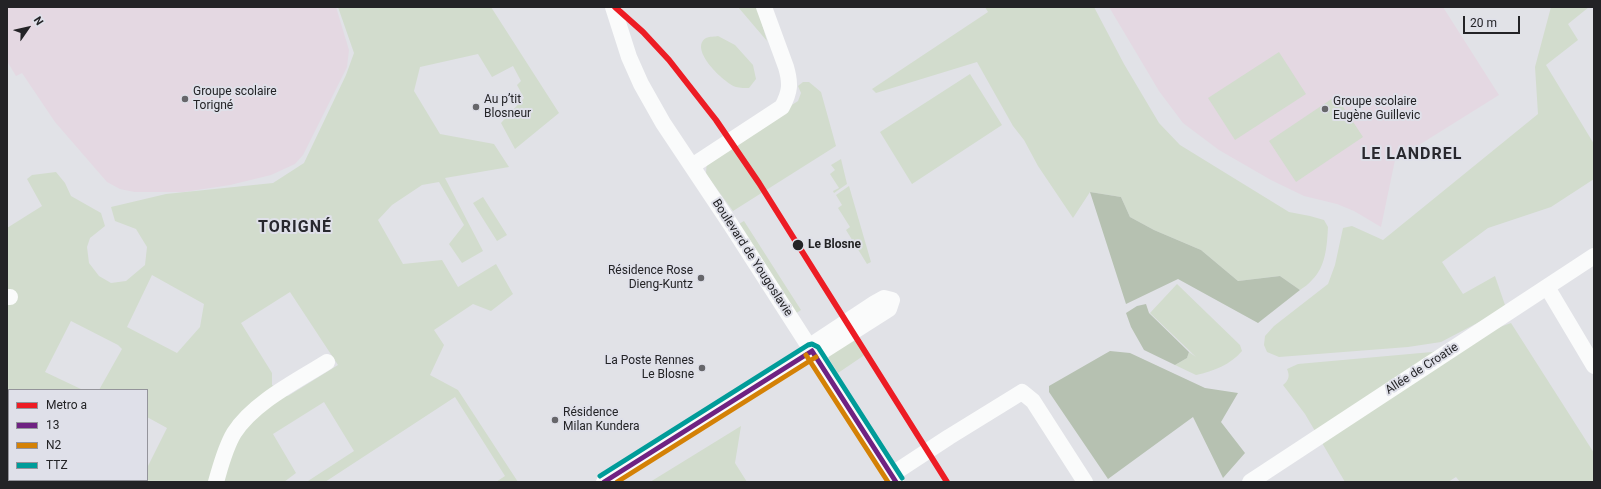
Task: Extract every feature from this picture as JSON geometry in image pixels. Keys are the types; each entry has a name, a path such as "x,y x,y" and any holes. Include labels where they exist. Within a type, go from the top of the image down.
{"street":[{"name":"Boulevard de Yougoslavie","path":"613,7 630,57 642,84 663,123 894,478"},
{"path":"692,166 782,107 790,92 789,76 764,7"},
{"name":"Allée de Croatie","path":"1250,482 1594,256"},
{"path":"1547,287 1594,366"},
{"path":"604,482 812,351"},
{"path":"216,482 226,448 240,424 258,406 327,362"},
{"path":"894,478 949,436 1022,392 1033,401 1085,482"}],"shaded area":[{"name":"Groupe scolaire Torigné","path":"7,7 336,7 349,50 347,67 303,155 295,164 271,175 230,185 184,192 135,192 120,189 107,182 55,122 22,73 16,76 7,61"},
{"name":"Groupe scolaire Eugène Guillevic","path":"1109,7 1443,7 1499,95 1395,160 1381,227 1354,211 1337,204 1304,196 1271,180 1219,150 1183,123 1159,91"}],"green space":[{"path":"338,7 491,7 559,113 515,149 501,123 524,98 517,85 521,81 513,66 492,77 478,54 420,67 414,91 440,134 494,144 509,167 445,178 483,251 462,263 449,244 464,225 439,182 422,185 392,205 378,220 403,264 442,260 458,287 496,264 513,294 491,311 473,304 434,330 444,345 430,375 458,390 518,482 496,482 505,476 455,397 325,482 308,481 354,451 324,402 273,434 296,473 284,482 83,482 148,481 148,466 167,428 148,418 148,389 100,389 122,349 118,345 71,321 45,372 81,389 8,389 8,481 18,481 7,482 7,228 42,206 27,179 32,175 56,172 65,183 71,196 101,213 105,226 90,238 87,247 89,263 99,276 111,283 126,281 145,265 147,247 136,229 115,221 111,207 166,194 273,183 304,163 346,75 354,53","holes":["152,275 204,304 200,327 177,353 127,327","290,292 338,365 288,396 272,385 272,373 241,323"]},
{"path":"738,7 757,7 767,41"},
{"path":"985,7 1094,7 1124,64 1159,123 1180,145 1289,212 1324,220 1328,227 1326,248 1323,262 1317,275 1300,290 1280,276 1238,281 1201,250 1154,230 1130,217 1121,197 1090,192 1073,218 1038,166 1024,140 1013,126 977,62 876,93 872,89 988,12"},
{"path":"1551,7 1589,7 1568,24 1578,40 1546,65 1594,144 1594,179 1551,207 1488,228 1442,262 1463,294 1495,276 1506,308 1441,342 1408,347 1279,357 1267,352 1264,345 1265,336 1274,326 1328,284 1335,265 1343,228 1352,226 1383,240 1538,114 1535,67"},
{"path":"718,36 735,45 753,65 756,79 749,88 736,87 731,84 716,73 704,57 701,50 702,43 706,38"},
{"path":"1279,52 1306,94 1235,140 1208,98"},
{"path":"970,74 1002,125 912,184 880,132"},
{"path":"803,82 809,82 821,92 836,146 733,211 706,174 707,159 798,101 801,93 798,86"},
{"path":"1336,96 1363,137 1296,182 1269,141"},
{"path":"841,159 847,184 834,193 833,191 839,188 830,174 835,170 831,165"},
{"path":"849,186 871,262 867,264 846,230 850,227 838,208 842,205 836,195"},
{"path":"1090,192 1121,197 1130,217 1154,230 1201,250 1238,281 1280,276 1300,290 1258,323 1178,279 1126,304"},
{"path":"483,197 507,235 497,241 473,203"},
{"path":"744,221 801,310 795,314 737,225"},
{"path":"1177,284 1240,345 1242,351 1227,364 1209,372 1196,375 1175,365 1187,358 1189,352 1196,357 1150,313"},
{"path":"1146,304 1149,313 1189,352 1187,358 1175,365 1144,350 1131,327 1126,313 1137,306"},
{"path":"1511,323 1594,453 1594,482 1460,482 1456,477 1448,482 1345,482 1305,414 1283,385 1288,378 1287,369 1298,364 1432,352"},
{"path":"856,337 866,354 838,373 829,359 829,355"},
{"path":"1110,351 1130,353 1205,388 1238,393 1221,422 1245,453 1223,478 1193,417 1108,479 1049,392 1049,386"},
{"path":"741,426 735,463 747,482 650,482"}],"metro line":[{"name":"a","path":"615,7 643,32 669,60 716,120 759,183 947,482"}],"transit line":[{"name":"TTZ","path":"600,476 808,345 812,344 818,347 902,478"},
{"name":"13","path":"812,351 896,482"},
{"name":"13","path":"604,482 812,351"},
{"name":"N2","path":"806,355 888,482"},
{"name":"N2","path":"617,482 816,357"}],"place":[{"name":"Groupe scolaire Torigné","path":"185,99"},
{"name":"Au p’tit Blosneur","path":"476,107"},
{"name":"Groupe scolaire Eugène Guillevic","path":"1325,109"},
{"name":"Le Blosne","path":"798,245"},
{"name":"Résidence Rose Dieng-Kuntz","path":"701,278"},
{"name":"La Poste Rennes Le Blosne","path":"702,368"},
{"name":"Résidence Milan Kundera","path":"555,420"}],"district":[{"name":"LE LANDREL","path":"1412,155"},
{"name":"TORIGNÉ","path":"295,228"}]}
